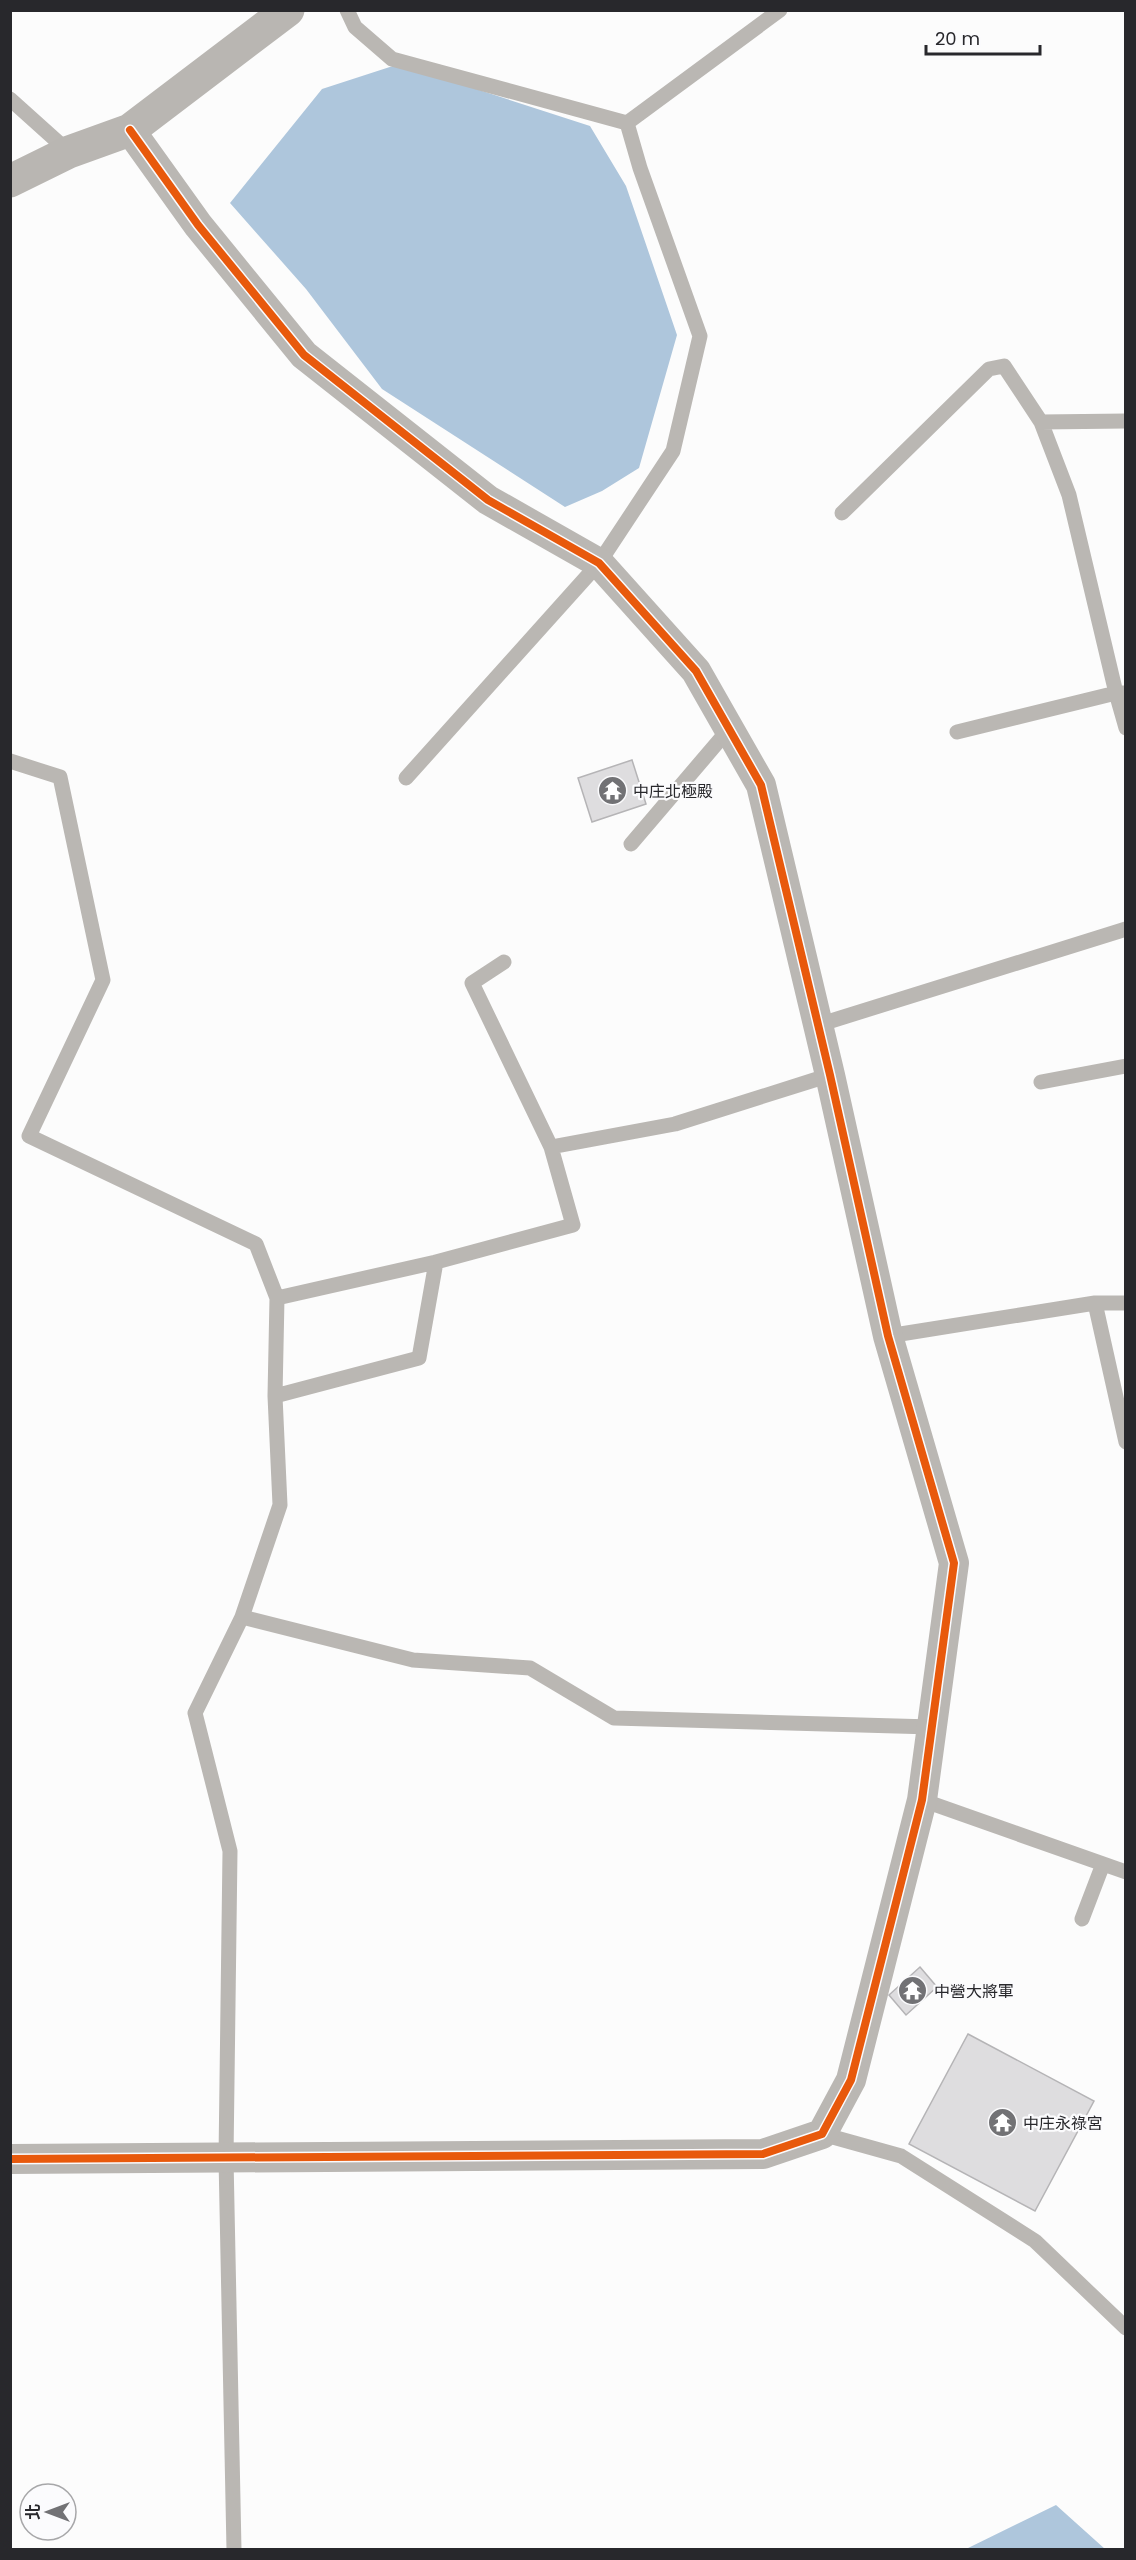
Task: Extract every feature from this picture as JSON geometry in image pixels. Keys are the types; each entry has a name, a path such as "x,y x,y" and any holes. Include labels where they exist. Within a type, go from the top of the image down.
{"street":[{"path":"10,181 69,152 130,130 288,10"},
{"path":"10,2158 763,2154 822,2134 851,2080 922,1800 954,1563 888,1336 830,1076 761,785 696,671 599,563 488,500 304,355 198,225 130,130"}],"lane":[{"path":"346,10 355,27 392,59 627,123"},
{"path":"627,123 780,10"},
{"path":"10,99 69,152"},
{"path":"406,778 599,563 673,451 700,336 640,168 627,123"},
{"path":"842,513 989,369 1004,366 1041,422 1069,495 1121,693 1125,728"},
{"path":"1041,422 1125,421"},
{"path":"957,732 1121,693"},
{"path":"631,844 729,729"},
{"path":"10,761 60,777 103,980 29,1136 256,1244 277,1298 274,1396 280,1505 242,1617 195,1713 230,1851 226,2158 234,2550"},
{"path":"818,1025 1125,929"},
{"path":"277,1298 436,1262 573,1225 550,1147 472,983 504,962"},
{"path":"1041,1082 1125,1066"},
{"path":"550,1147 675,1124 830,1076"},
{"path":"274,1396 419,1358 436,1262"},
{"path":"888,1336 1095,1303 1125,1303"},
{"path":"1095,1303 1125,1442"},
{"path":"242,1617 413,1660 530,1668 615,1718 932,1727"},
{"path":"922,1800 1125,1872"},
{"path":"1082,1919 1103,1864"},
{"path":"822,2134 901,2156 1035,2241 1125,2328"}],"water":[{"path":"399,64 590,126 626,186 677,335 639,468 602,491 565,507 382,389 306,289 230,203 322,89"},
{"path":"1056,2505 1105,2549 966,2549"}],"building":[{"name":"中庄北極殿","path":"632,760 646,804 592,822 578,778"},
{"name":"中營大將軍","path":"920,1967 937,1987 906,2015 889,1995"},
{"name":"中庄永祿宮","path":"968,2034 1094,2101 1035,2211 909,2144"}],"cycle path":[{"path":"10,2159 763,2154 822,2134 851,2080 922,1800 954,1563 888,1336 830,1075 761,785 696,671 599,563 488,500 304,355 198,225 130,130"}],"place":[{"name":"中庄北極殿","path":"612,791"},
{"name":"中營大將軍","path":"913,1991"},
{"name":"中庄永祿宮","path":"1002,2123"}]}
